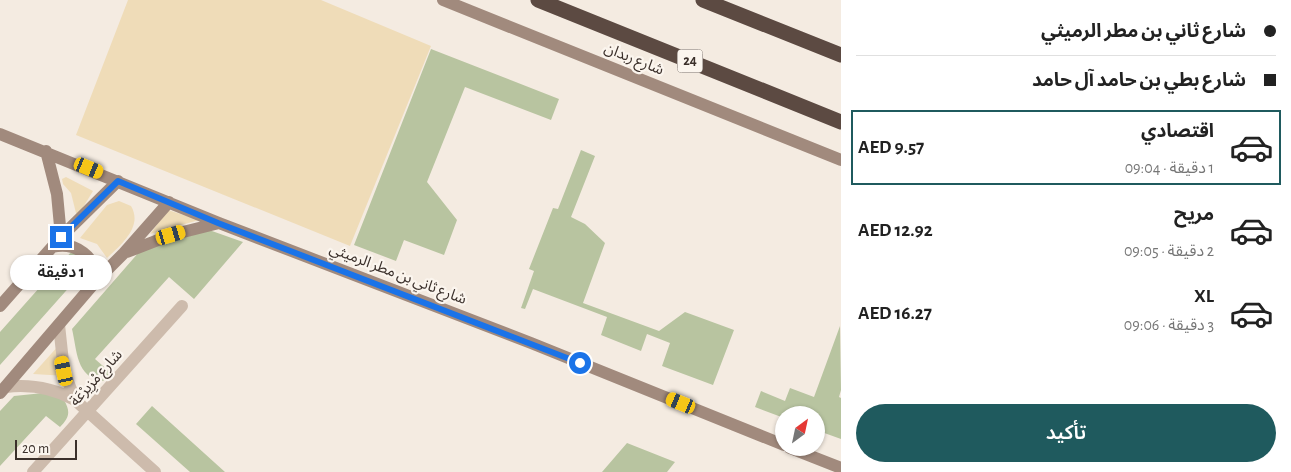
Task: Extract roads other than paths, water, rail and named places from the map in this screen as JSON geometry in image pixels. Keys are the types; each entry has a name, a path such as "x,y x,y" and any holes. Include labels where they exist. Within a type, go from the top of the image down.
{"highway":[{"name":"24","path":"538,0 841,122"},
{"path":"703,0 841,55"}],"street":[{"name":"شارع ربدان","path":"443,0 841,160"},
{"name":"شارع ثاني بن مطر الرميثي","path":"0,134 46,151 218,223 531,343 775,441"},
{"path":"46,151 57,194 57,242"},
{"path":"0,306 57,242 118,181"},
{"path":"3,390 96,282 169,202"},
{"path":"124,253 171,235 218,223"},
{"path":"57,242 84,252 93,263 96,282"},
{"name":"شارع مْزِيرْعَة","path":"33,472 182,306"},
{"path":"59,325 64,371 76,400"},
{"path":"3,390 34,386 62,393 76,400 155,472"},
{"path":"810,456 841,468"}]}
